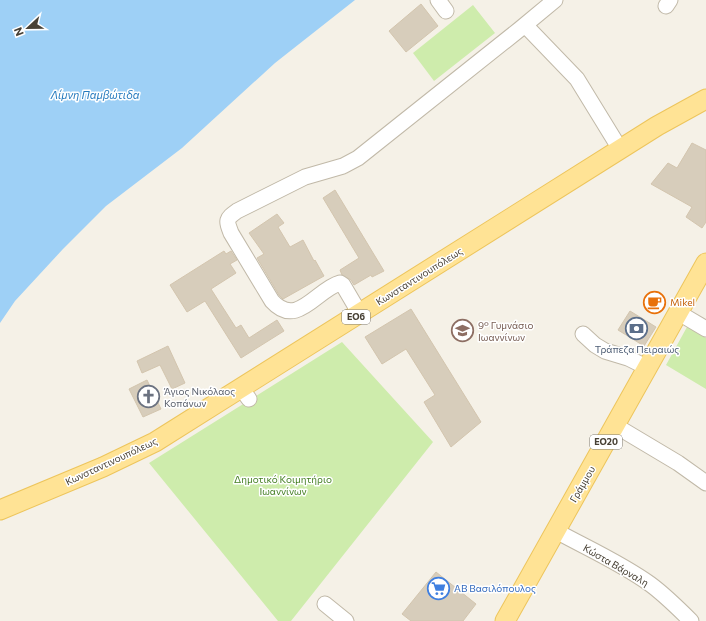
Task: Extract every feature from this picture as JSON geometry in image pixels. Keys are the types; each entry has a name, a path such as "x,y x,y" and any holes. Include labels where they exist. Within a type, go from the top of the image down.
{"main road":[{"name":"Κωνσταντινουπόλεως","path":"0,510 136,452 245,394 360,314 677,114 704,103"},
{"name":"Γράμμου","path":"505,621 616,426 706,263"}],"street":[{"path":"360,314 340,283 299,309 286,311 277,307 231,233 227,220 229,216 237,210 305,177 343,166 358,158 555,0"},
{"path":"525,25 577,79 620,150"},
{"path":"679,313 706,329"},
{"path":"583,334 595,345 605,351 628,358 648,368"},
{"path":"616,426 704,476"},
{"name":"Κώστα Βάρναλη","path":"556,531 619,564 636,575 660,592 683,618"},
{"path":"325,604 346,621"}],"green space":[{"path":"473,5 495,33 434,81 413,53"},
{"path":"687,327 706,338 706,389 666,365"},
{"name":"Δημοτικό Κοιμητήριο Ιωαννίνων","path":"342,342 433,442 291,621 278,621 149,463"}],"water":[{"name":"Λίμνη Παμβώτιδα","path":"0,0 355,0 275,63 182,148 106,206 63,249 15,301 0,323"}],"building":[{"path":"421,4 438,26 406,52 389,31"},
{"path":"692,143 706,150 706,222 702,228 686,217 692,207 651,184 668,163 677,168"},
{"path":"335,190 384,271 372,277 371,275 354,285 351,280 342,275 340,270 359,258 323,198"},
{"path":"277,214 284,223 278,227 290,247 303,240 324,276 283,299 279,295 257,258 264,254 249,233"},
{"path":"224,251 226,254 231,251 237,260 230,264 236,273 211,289 236,328 241,325 249,338 277,320 284,331 241,358 205,301 187,312 170,285"},
{"path":"411,309 481,422 451,447 424,402 435,395 406,349 382,364 365,337"},
{"name":"Τράπεζα Πειραιώς","path":"630,311 656,327 644,346 618,330"},
{"path":"168,346 185,383 172,389 160,365 142,373 137,361"},
{"path":"147,380 161,409 143,417 129,389"},
{"name":"ΑΒ Βασιλόπουλος","path":"436,572 476,604 463,621 411,621 402,614"}],"place":[{"name":"Mikel","path":"655,302"},
{"name":"Τράπεζα Πειραιώς","path":"637,329"},
{"name":"9° Γυμνάσιο Ιωαννίνων","path":"463,331"},
{"name":"Άγιος Νικόλαος Κοπάνων","path":"148,397"},
{"name":"ΑΒ Βασιλόπουλος","path":"439,588"}]}
